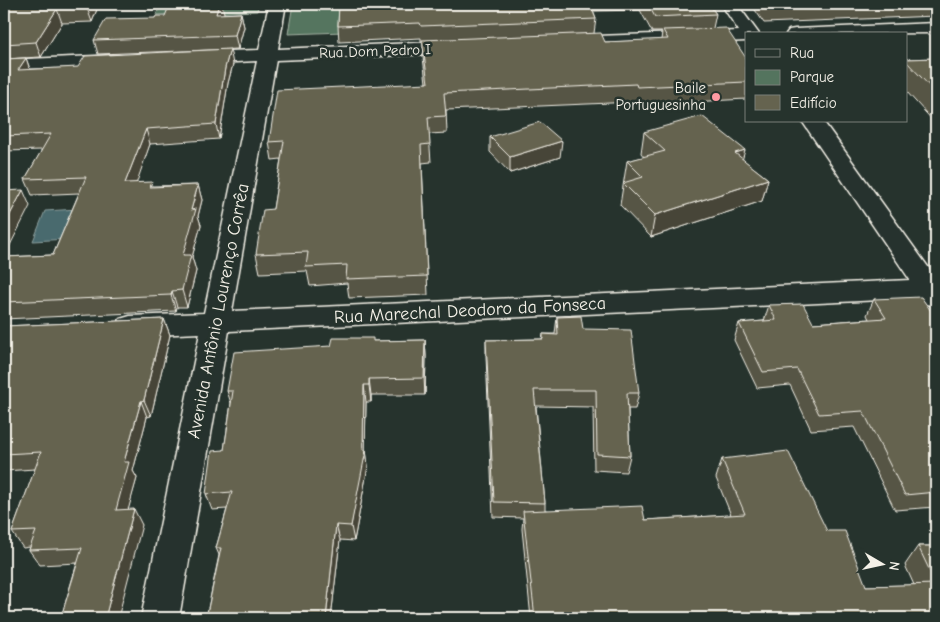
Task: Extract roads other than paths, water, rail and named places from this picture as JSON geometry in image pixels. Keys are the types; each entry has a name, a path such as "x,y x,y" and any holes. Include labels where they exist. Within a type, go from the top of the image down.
{"street":[{"name":"Avenida Antônio Lourenço Corrêa","path":"160,618 277,4"},
{"path":"729,4 749,32"},
{"path":"842,32 936,28"},
{"path":"550,44 745,36"},
{"name":"Rua Dom Pedro I","path":"178,58 482,46"},
{"path":"4,66 140,60"},
{"path":"813,122 934,291"},
{"name":"Rua Marechal Deodoro da Fonseca","path":"110,327 934,291"}],"water":[{"path":"78,209 67,239 33,241 45,211"}],"place":[{"name":"Baile Portuguesinha","path":"716,97"}]}
